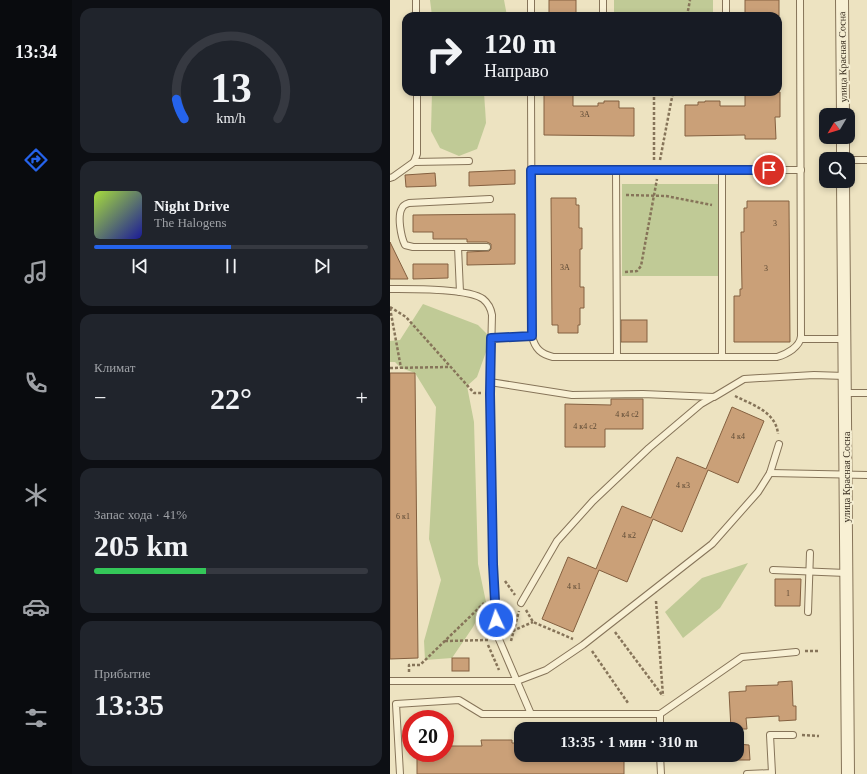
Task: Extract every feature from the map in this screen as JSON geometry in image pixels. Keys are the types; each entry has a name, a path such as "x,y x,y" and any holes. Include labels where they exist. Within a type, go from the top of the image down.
{"street":[{"name":"улица Красная Сосна","path":"842,0 842,108"},
{"name":"улица Красная Сосна","path":"843,188 848,774"}],"lane":[{"path":"416,0 416,12"},
{"path":"531,0 531,12"},
{"path":"603,0 603,12"},
{"path":"726,0 726,12"},
{"path":"531,96 532,336 534,344 540,352 553,357 777,357 789,352 801,339 800,0"},
{"path":"390,178 414,162 417,154 417,96"},
{"path":"855,160 867,160"},
{"path":"414,162 469,161"},
{"path":"531,170 801,170"},
{"path":"616,170 617,357"},
{"path":"722,170 722,357"},
{"path":"487,247 413,247 405,245 401,238 400,213 402,206 409,203 490,199"},
{"path":"458,247 460,292"},
{"path":"390,289 460,292 483,299 490,308 492,315 490,394 493,564 498,638 531,714"},
{"path":"491,338 532,336"},
{"path":"801,339 845,339"},
{"path":"521,603 557,541 593,501 649,448 701,404 744,379 814,375 845,376"},
{"path":"490,382 558,394 572,395 643,394 714,397"},
{"path":"845,393 867,393"},
{"path":"390,681 517,681 546,670 610,625 712,544 758,492 770,473 780,444"},
{"path":"770,473 867,475"},
{"path":"808,612 810,553"},
{"path":"773,570 846,573"},
{"path":"400,774 393,704 459,700 482,714 660,714 742,657 796,652"},
{"path":"660,714 660,722"},
{"path":"747,774 772,773 770,735 793,735"},
{"path":"660,762 661,774"}],"path":[{"path":"688,12 690,0"},
{"path":"617,272 634,272 640,269 654,194 656,170 654,96"},
{"path":"656,170 672,96"},
{"path":"616,195 654,194 703,202"},
{"path":"390,307 406,317 474,393 490,394"},
{"path":"390,307 401,368"},
{"path":"390,368 451,368"},
{"path":"724,391 763,410 772,417 778,427 780,444"},
{"path":"493,564 533,622 570,636 594,652 635,714"},
{"path":"655,589 663,696"},
{"path":"409,681 409,665 420,664 486,602"},
{"path":"507,659 521,603"},
{"path":"610,625 670,707"},
{"path":"808,736 819,736"}],"green space":[{"path":"430,0 504,0 506,12 432,12"},
{"path":"614,0 713,0 713,12 614,12"},
{"path":"432,96 484,96 486,123 477,149 459,156 440,148 431,131"},
{"path":"622,184 719,184 720,276 622,276"},
{"path":"423,304 478,325 491,338 477,377 467,386 474,422 478,564 486,602 473,627 452,658 425,660 424,641 441,580 429,539 436,407 415,373 401,368 395,362 390,362 390,341 400,340"},
{"path":"748,563 720,608 683,638 665,612 702,578"}],"building":[{"path":"549,0 576,0 576,12 549,12"},
{"path":"745,0 779,0 779,12 745,12"},
{"path":"544,96 573,96 573,106 598,106 598,103 604,103 604,101 619,101 619,108 634,108 634,136 544,135"},
{"path":"745,96 780,96 780,117 775,117 776,139 745,139 745,135 685,136 685,105 698,105 698,102 705,101 720,101 720,106 745,106"},
{"path":"515,170 515,184 469,186 469,172"},
{"path":"435,173 436,186 406,187 405,175"},
{"path":"551,198 576,198 576,205 579,205 579,228 582,228 582,249 580,249 580,287 584,287 584,308 580,308 580,325 578,325 578,333 558,333 558,325 552,325"},
{"path":"747,201 789,201 790,342 734,342 734,296 740,296 740,289 742,289 741,232 744,232 744,208 747,208"},
{"path":"515,214 515,264 467,265 467,252 489,251 491,249 491,244 487,242 467,242 467,239 433,239 433,232 413,232 413,215"},
{"path":"390,242 408,279 390,279"},
{"path":"413,264 448,264 448,278 413,279"},
{"path":"621,320 647,320 647,342 621,342"},
{"path":"390,373 415,373 418,658 390,659"},
{"path":"611,399 643,399 643,429 605,429 605,447 565,447 565,404 611,405"},
{"path":"732,407 764,421 738,483 708,470 682,532 653,519 627,582 599,570 573,632 542,619 568,557 596,569 622,506 651,518 677,457 706,469"},
{"path":"775,579 801,579 800,606 775,606"},
{"path":"452,658 469,658 469,671 452,671"},
{"path":"792,681 793,706 796,706 796,720 779,721 779,716 746,718 747,729 744,729 744,722 731,722 729,692 746,691 746,686 778,685 778,682"},
{"path":"481,740 512,740 512,743 514,743 514,762 624,762 624,774 417,774 417,762 454,762 454,746 482,746"},
{"path":"744,745 749,745 750,760 744,760"}],"route":[{"path":"496,620 493,564 490,394 491,338 532,336 531,170 769,170"}]}
